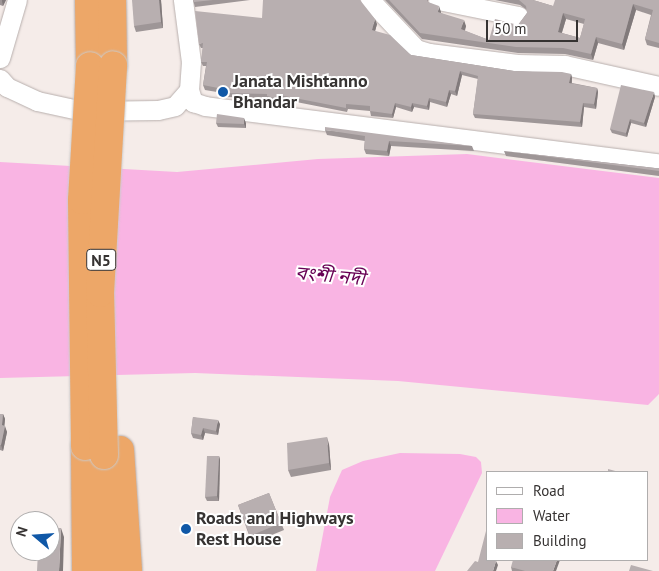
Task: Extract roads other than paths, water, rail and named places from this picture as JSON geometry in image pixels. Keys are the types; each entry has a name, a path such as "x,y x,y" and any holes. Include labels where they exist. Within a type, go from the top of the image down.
{"highway":[{"name":"N5","path":"90,0 111,66"},
{"name":"N5","path":"105,571 103,450 82,200 111,66 112,0"},
{"path":"103,450 120,226 111,66 129,0"},
{"name":"N5","path":"86,571 103,450"},
{"name":"N5","path":"103,450 128,571"}],"street":[{"path":"0,58 17,0"},
{"path":"183,0 191,62 189,90 193,102 205,106 659,163"},
{"path":"370,0 416,49 517,64 565,65 659,86"},
{"path":"438,0 518,16"},
{"path":"0,79 7,87 37,101 83,111 158,110 175,106 189,90"}],"water":[{"name":"বংশী নদী","path":"467,154 659,178 659,394 648,405 398,381 195,373 0,378 0,162 177,172 318,159"},
{"path":"400,453 460,454 476,457 481,462 482,473 435,571 316,571 330,497 342,470 363,461"}],"place":[{"name":"Janata Mishtanno Bhandar","path":"223,92"},
{"name":"Roads and Highways Rest House","path":"186,529"}]}
